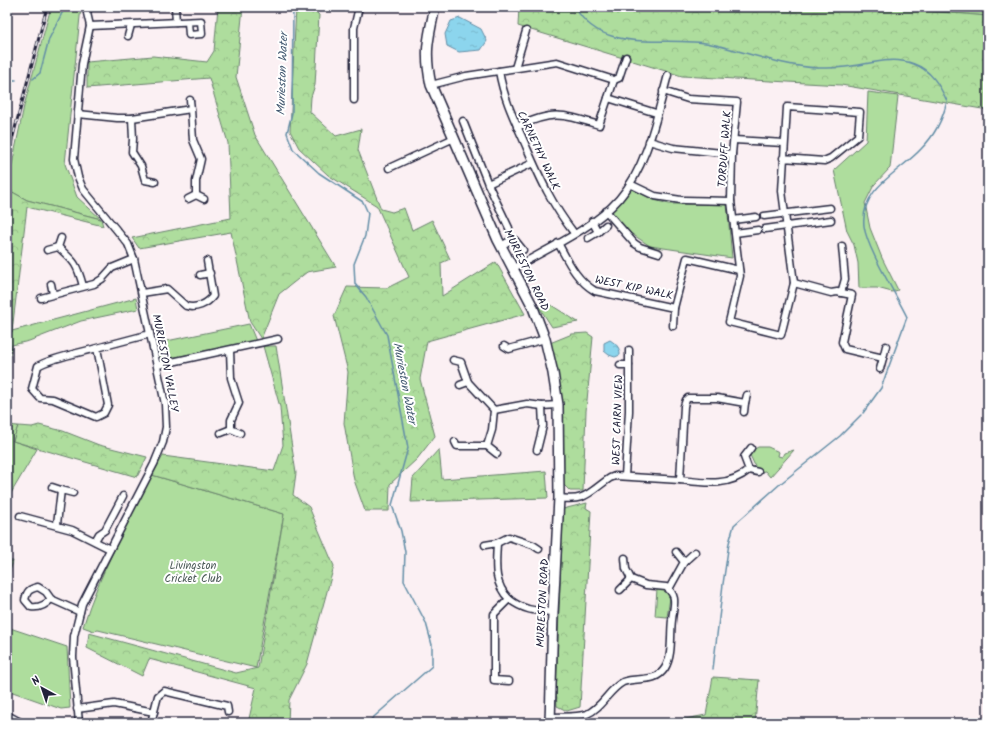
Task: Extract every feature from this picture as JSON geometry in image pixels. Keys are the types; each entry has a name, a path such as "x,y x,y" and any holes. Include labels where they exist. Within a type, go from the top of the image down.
{"street":[{"name":"MURIESTON VALLEY","path":"79,723 73,657 74,636 82,604 163,442 166,418 158,366 134,259 128,244 89,199 78,177 74,160 82,64 90,26 87,12 88,7"},
{"path":"175,7 176,22"},
{"path":"354,100 357,93 354,28 359,7"},
{"name":"MURIESTON ROAD","path":"436,7 427,43 427,63 431,85 501,246 532,305 545,338 554,372 558,405 559,498 553,612 550,720"},
{"path":"90,26 188,22"},
{"path":"128,36 131,25"},
{"path":"515,68 526,32"},
{"path":"431,85 448,80 557,62 614,80 619,78 626,57"},
{"name":"CARNETHY WALK","path":"499,71 502,89 544,189 574,233"},
{"path":"512,268 558,243 592,222 619,199 639,168 649,140 668,75"},
{"path":"517,127 548,115 564,115 599,126 614,80"},
{"name":"TORDUFF WALK","path":"663,91 688,99 737,102 732,154 731,200 740,276 729,322 781,335 794,283"},
{"path":"608,98 656,113"},
{"path":"190,100 193,140 201,159 196,181 196,195"},
{"path":"784,158 824,161 831,158 858,136 860,112 787,107 782,190 788,226 794,283 832,293 852,295 842,345 845,349 883,358"},
{"path":"78,114 132,118 191,109"},
{"path":"132,118 132,152 141,166 145,180"},
{"path":"463,121 488,184 509,228"},
{"path":"394,168 454,138"},
{"path":"649,140 673,148 732,154"},
{"path":"734,140 784,143"},
{"path":"488,184 533,163"},
{"path":"138,184 145,180 155,182"},
{"name":"TORDUFF WALK","path":"630,184 655,196 683,200 731,200"},
{"path":"196,195 204,199"},
{"path":"188,199 196,195"},
{"path":"764,216 830,208"},
{"path":"606,211 640,247 659,253"},
{"path":"733,220 756,217"},
{"path":"735,233 831,220"},
{"path":"592,222 598,232"},
{"path":"588,238 606,225"},
{"path":"58,247 61,238"},
{"path":"501,246 511,240 515,240 523,250"},
{"name":"WEST KIP WALK","path":"558,243 576,275 589,288 595,291 674,308 687,258 739,270"},
{"path":"841,293 845,279 842,246"},
{"path":"58,247 76,264 83,286"},
{"path":"48,250 58,247"},
{"path":"41,298 94,284 102,279 112,268 134,259"},
{"path":"142,293 167,289 186,306 202,305 209,302 213,296 207,261"},
{"path":"200,275 210,273"},
{"path":"51,284 54,294"},
{"path":"673,326 674,308"},
{"path":"97,348 108,405 104,413 96,417 53,399 40,398 36,396 32,389 38,366 45,361 57,360 97,348 150,334"},
{"path":"506,350 545,338"},
{"path":"158,366 278,339"},
{"path":"880,369 886,346"},
{"path":"230,350 231,378 239,403 231,420 231,429"},
{"name":"WEST CAIRN VIEW","path":"624,476 629,411 629,350"},
{"path":"453,360 462,360 468,382 494,410 492,430 487,446"},
{"name":"WEST CAIRN VIEW","path":"620,365 629,365"},
{"path":"460,385 468,382"},
{"path":"744,412 746,395"},
{"path":"680,480 686,400 692,397 717,398 745,404"},
{"path":"494,410 527,404 542,406 558,405"},
{"path":"537,450 543,443 542,406"},
{"path":"221,433 231,429 240,433"},
{"path":"457,446 487,446 497,454"},
{"path":"751,448 746,452 744,457 749,470 758,472"},
{"name":"WEST CAIRN VIEW","path":"559,498 572,500 581,499 610,478 624,476 725,483 739,478 749,470"},
{"path":"52,488 73,493"},
{"path":"57,524 61,490"},
{"path":"95,541 99,534 105,530 123,496"},
{"path":"20,516 57,524 110,549"},
{"path":"486,545 497,543 509,537 536,545"},
{"path":"497,543 495,568 498,583 502,592 519,607 531,610 553,612"},
{"path":"676,552 684,562"},
{"path":"669,589 684,562 695,552"},
{"path":"550,720 584,715 598,707 618,685 630,680 654,678 662,672 669,656 672,616 675,602 674,596 669,589 662,586 636,582 631,579 626,569 626,558"},
{"path":"620,590 631,579"},
{"path":"51,599 80,612"},
{"path":"494,680 494,614 509,599"},
{"path":"486,680 509,681"},
{"path":"150,723 158,696 164,691 228,706 228,712"},
{"path":"77,709 114,704 154,712"},
{"path":"7,715 22,723"}],"green space":[{"path":"51,7 81,7 65,164 77,197 101,219 27,200 7,189 24,106"},
{"path":"218,7 243,7 236,77 255,135 336,267 307,272 279,294 261,339 250,322 231,232 139,248 132,238 231,218 228,143 209,78 87,88 87,62 153,56 207,62 214,51"},
{"path":"296,7 311,7 319,15 315,85 311,97 310,112 336,136 361,129 358,150 381,209 392,212 404,208 412,230 432,220 450,259 441,263 442,296 496,262 525,314 427,341 420,379 435,436 417,459 390,484 389,511 365,511 354,480 344,423 348,372 334,316 347,287 387,288 409,277 377,206 328,175 299,148 290,131"},
{"path":"519,7 880,7 988,16 988,110 841,85 682,76 518,26"},
{"path":"880,7 988,7 988,16"},
{"path":"868,92 898,96 890,168 874,185 865,203 870,228 882,258 898,290 892,292 877,288 859,288 858,263 854,245 847,231 834,170 866,141"},
{"path":"630,188 654,200 669,204 727,204 732,258 650,246 626,230 609,212"},
{"path":"7,189 27,200 101,219 103,226 27,207 12,331 7,339"},
{"path":"136,298 138,309 81,321 29,341 12,345 7,374 7,339 12,331"},
{"path":"551,305 578,322 552,327 539,307"},
{"path":"249,324 256,341 161,360 157,343"},
{"path":"587,333 593,337 586,411 583,491 570,491 563,484 560,396 558,378 550,343 572,334"},
{"path":"263,346 276,346 296,473 293,495 309,507 334,566 307,664 289,700 288,723 248,723 256,688 149,659 142,676 87,648 89,633 236,673 258,668 284,514 152,475 163,456 274,471 283,445 280,407"},
{"path":"7,425 18,426 13,441 37,449 7,500"},
{"path":"39,425 63,431 99,445 147,457 137,477 13,441 18,426 32,427"},
{"path":"758,447 768,447 779,452 778,456 782,457 784,453 794,450 770,477 765,471 759,472 752,468 755,466 750,455 746,457 750,452"},
{"path":"439,449 442,479 546,471 548,498 411,502 413,478"},
{"name":"Livingston Cricket Club","path":"152,475 284,514 256,668 98,630 94,631 83,627 97,587"},
{"path":"587,503 586,508 591,511 580,707 567,711 557,706 556,689 563,509"},
{"path":"7,561 13,561 7,582"},
{"path":"657,589 665,591 670,598 667,617 655,616"},
{"path":"7,627 67,647 70,708 61,709 7,690"},
{"path":"713,677 759,680 755,723 664,723 706,715"}],"water":[{"path":"460,18 481,29 487,41 481,50 459,52 447,46 445,34 451,21"},
{"path":"610,340 617,346 620,355 615,357 604,351 604,343"}],"waterway":[{"path":"33,79 40,73 49,39 65,7"},
{"name":"Murieston Water","path":"293,7 292,113 287,133 293,149 319,173 363,202 368,213 365,236 354,264 355,284 366,297 387,335 408,448 392,505 401,531 405,552 404,581 426,623 432,645 432,666 367,723"},
{"path":"575,7 587,22 601,32 618,38 711,44 777,62 804,67 835,68 888,60 905,61 925,70 938,84 947,101 937,127 930,139 921,149 883,182 875,191 868,201 864,213 864,226 870,247 907,317 881,388 863,413"},
{"path":"7,98 12,80 16,80"},
{"path":"713,669 723,584 729,543 734,525 780,484 840,436 861,415"}],"railway":[{"path":"7,159 47,7"}]}
